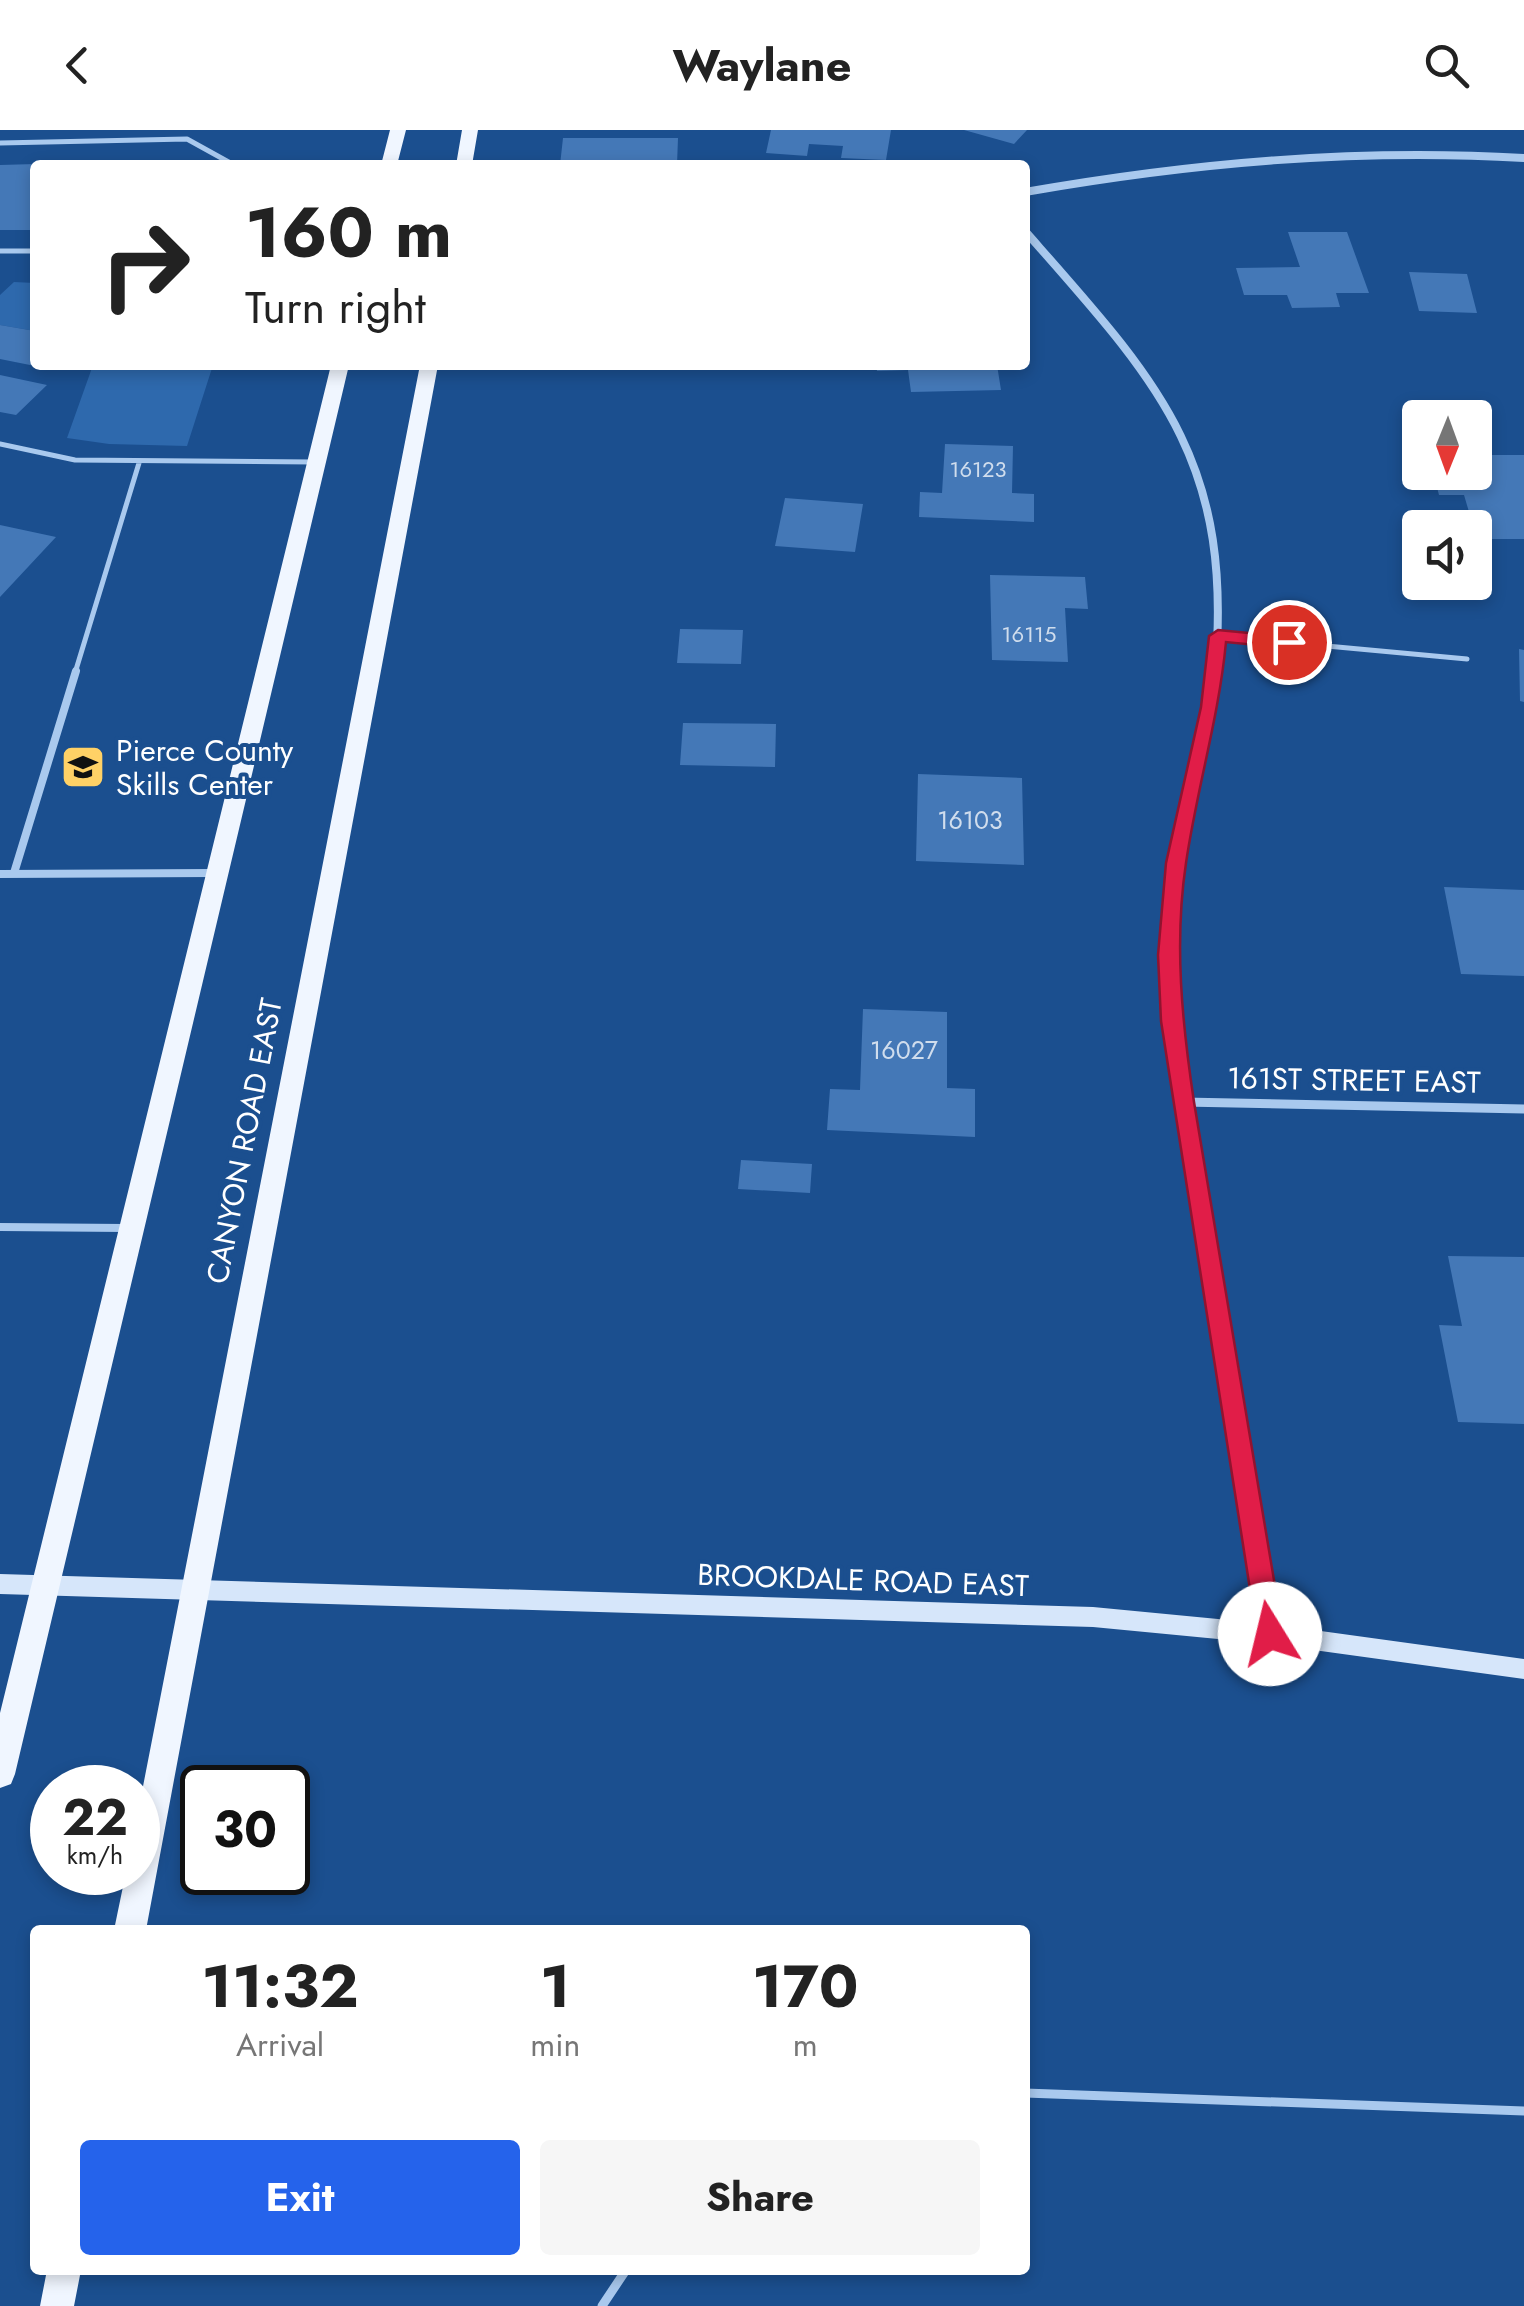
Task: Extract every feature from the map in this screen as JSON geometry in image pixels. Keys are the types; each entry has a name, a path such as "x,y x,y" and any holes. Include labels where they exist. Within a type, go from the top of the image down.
{"main road":[{"path":"390,160 398,130"},
{"path":"465,160 470,130"},
{"path":"0,1774 214,874 339,370"},
{"name":"CANYON ROAD EAST","path":"131,1925 428,370"},
{"name":"BROOKDALE ROAD EAST","path":"0,1584 1093,1617 1270,1634 1524,1669"},
{"path":"57,2306 63,2275"}],"street":[{"path":"1030,191 1170,167 1276,157 1524,158"},
{"path":"1030,237 1099,315 1178,425 1206,499 1218,636 1211,707 1176,863 1168,955 1183,1102 1270,1634"},
{"name":"161ST STREET EAST","path":"1183,1102 1524,1109"}],"lane":[{"path":"0,142 187,139 225,160"},
{"path":"0,251 30,251"},
{"path":"0,444 75,460 316,462"},
{"path":"14,874 140,463"},
{"path":"1218,636 1467,659"},
{"path":"0,874 214,874"},
{"path":"0,1227 130,1228"},
{"path":"1030,2093 1524,2111"},
{"path":"602,2306 623,2275"}],"shaded area":[{"path":"14,282 30,283 30,330 0,325 0,295"},
{"path":"91,370 211,370 187,446 109,444 67,438"}],"building":[{"path":"771,130 891,130 886,160 841,158 843,146 809,144 807,156 766,153"},
{"path":"964,130 1027,130 1014,144"},
{"path":"563,138 678,138 677,160 561,160"},
{"path":"30,164 30,230 0,230 0,165"},
{"path":"1288,232 1347,232 1369,293 1336,293 1340,307 1292,308 1287,295 1244,295 1236,268 1300,267"},
{"path":"1409,272 1467,274 1477,313 1419,311"},
{"path":"0,325 30,330 30,365 0,359"},
{"path":"908,370 998,370 1001,390 911,392"},
{"path":"0,375 47,385 16,415 0,412"},
{"path":"945,444 1013,446 1012,493 1034,494 1034,522 919,517 920,492 942,493"},
{"path":"1492,455 1524,455 1524,539 1492,539 1492,510 1468,510 1464,495 1439,495 1438,490 1492,490"},
{"path":"785,498 863,504 855,552 775,546"},
{"path":"0,525 56,537 0,597"},
{"path":"990,575 1085,577 1088,609 1065,608 1068,662 992,660"},
{"path":"680,629 743,630 741,664 677,663"},
{"path":"1519,649 1524,650 1524,702 1520,701"},
{"path":"683,723 776,724 775,767 680,765"},
{"path":"918,774 1022,778 1024,865 916,861"},
{"path":"1444,887 1524,890 1524,976 1461,974"},
{"path":"863,1009 947,1012 947,1088 975,1089 975,1137 827,1130 830,1089 860,1090"},
{"path":"741,1160 812,1164 810,1193 738,1189"},
{"path":"1448,1256 1524,1257 1524,1424 1458,1422 1439,1325 1462,1326"}],"place":[{"name":"Pierce County Skills Center","path":"83,767"}],"route":[{"path":"1270,1634 1183,1102 1168,955 1176,863 1211,707 1218,636 1289,642"}]}
